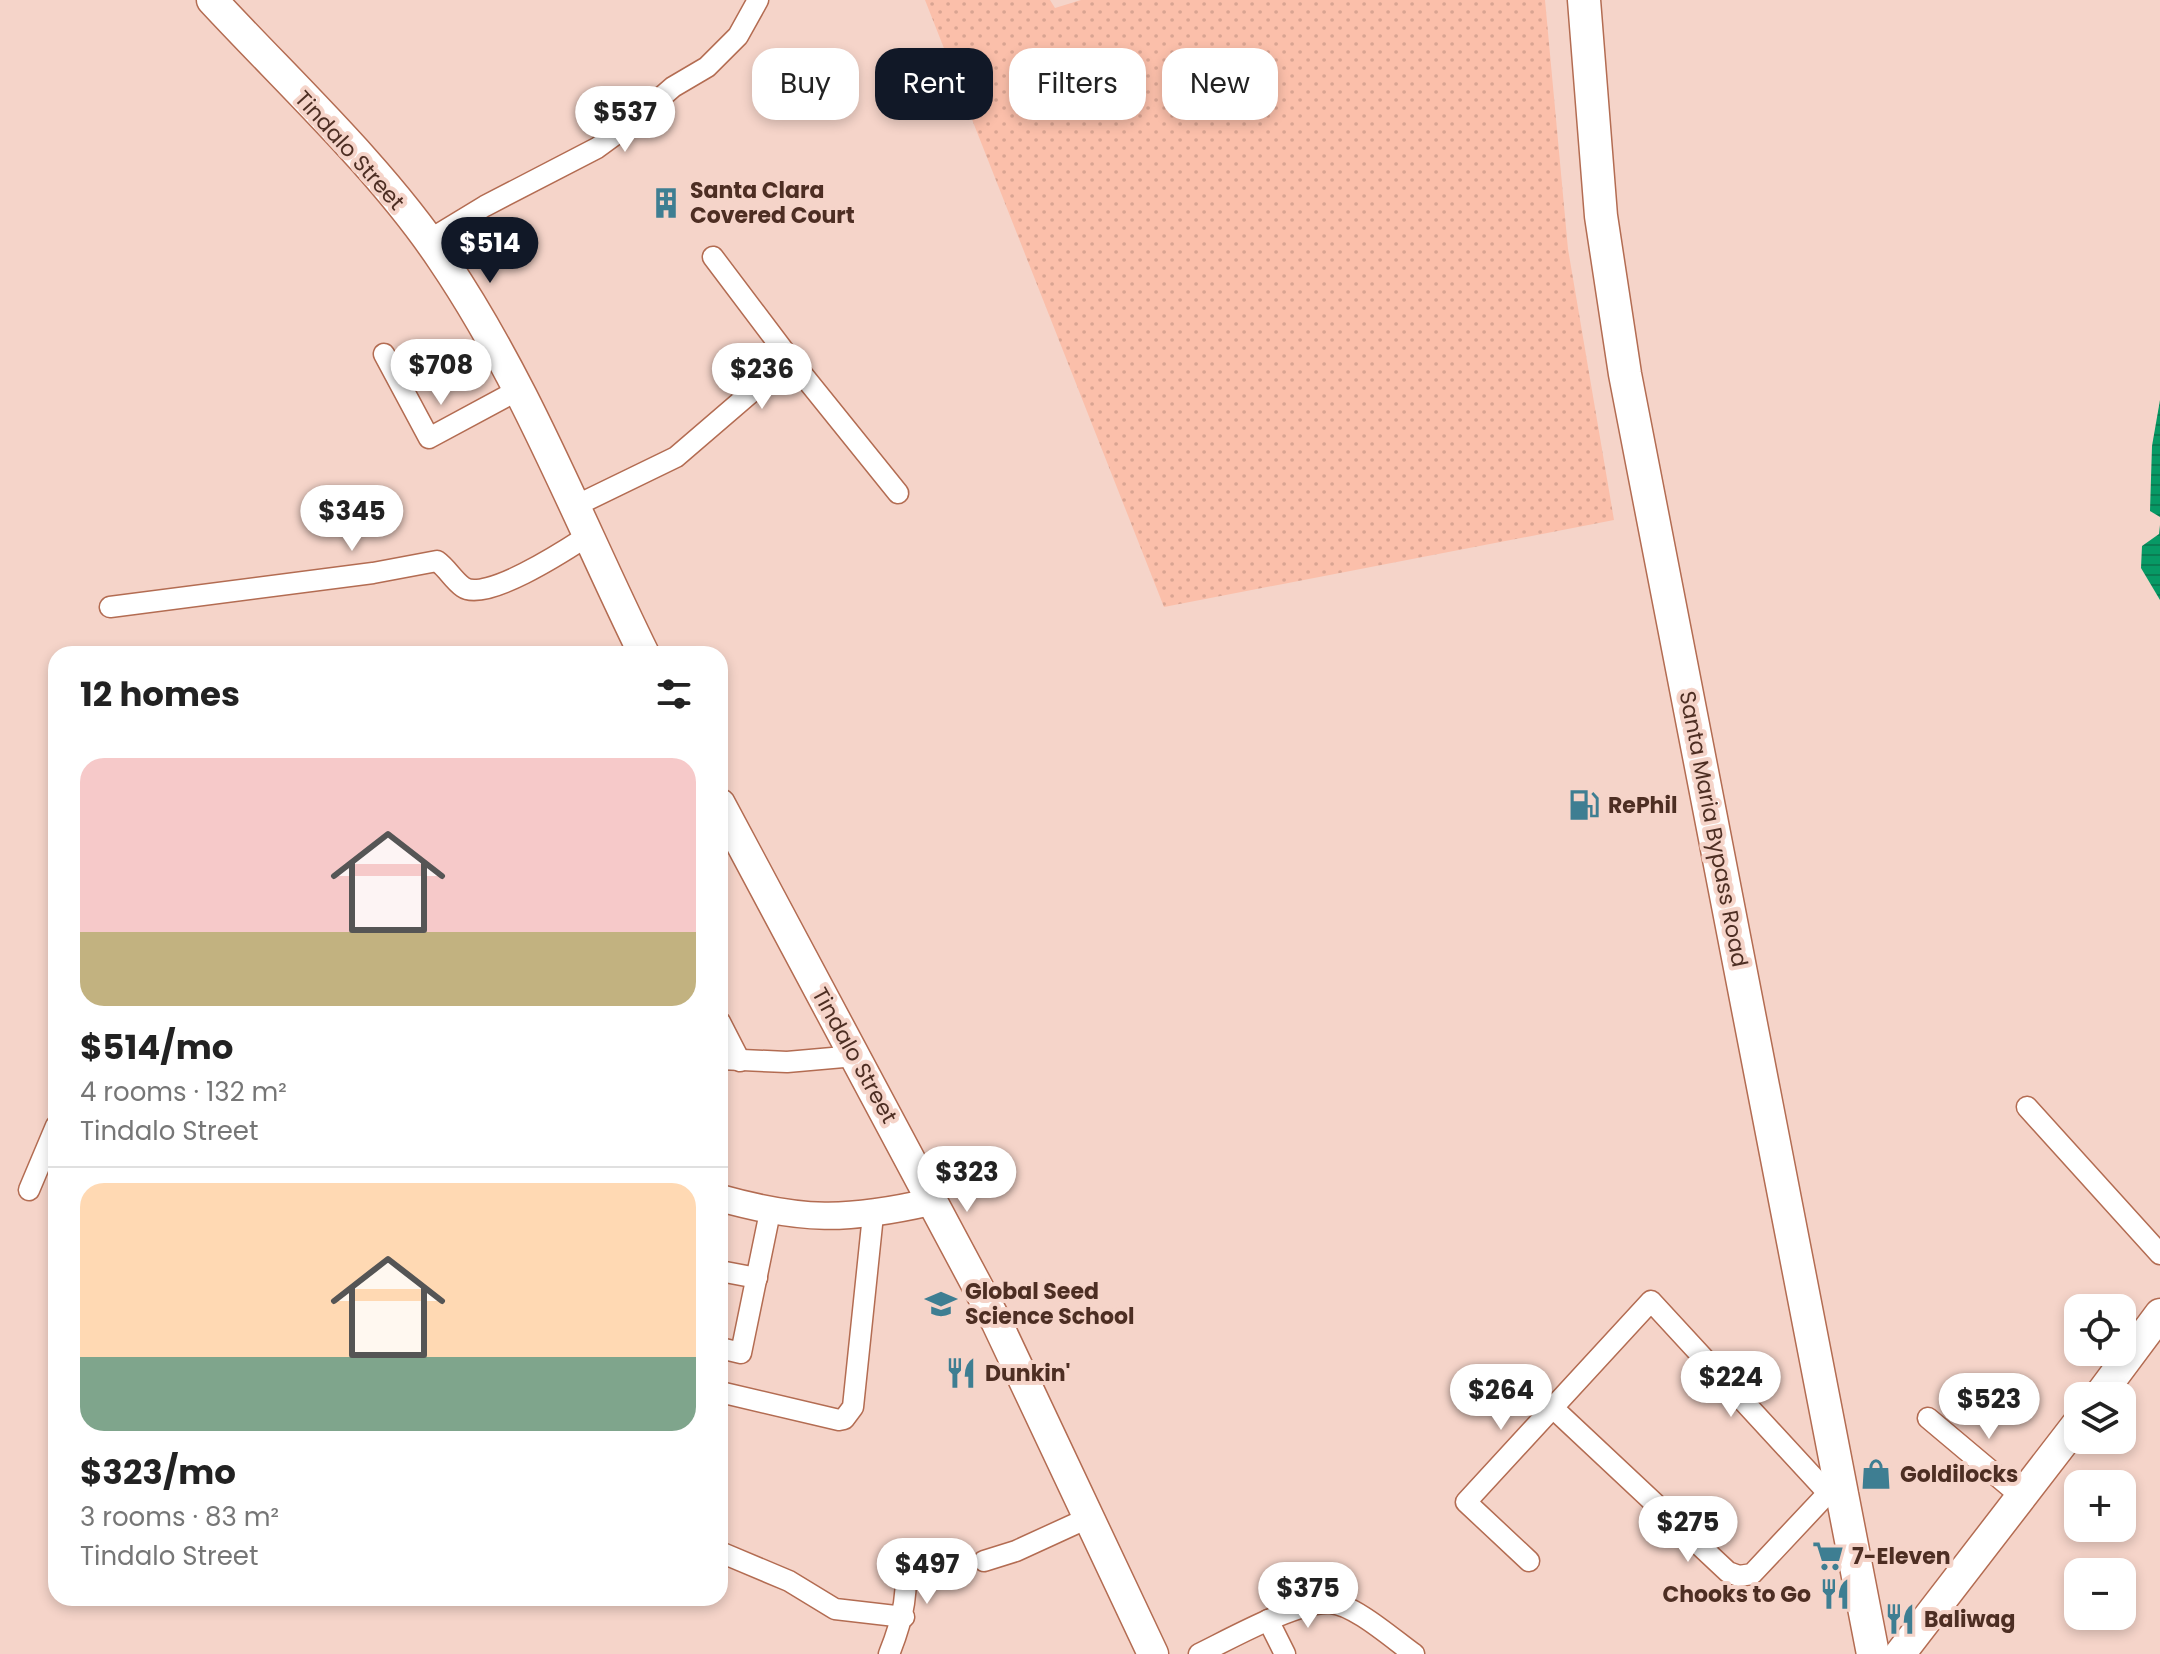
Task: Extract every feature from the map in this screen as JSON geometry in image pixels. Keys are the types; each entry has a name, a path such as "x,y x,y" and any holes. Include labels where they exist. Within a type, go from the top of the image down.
{"main road":[{"name":"Tindalo Street","path":"212,0 390,191 429,240 494,341 640,646"},
{"name":"Santa Maria Bypass Road","path":"1584,0 1601,216 1625,374 1835,1497 1873,1654"},
{"name":"Tindalo Street","path":"728,819 909,1153 930,1202 997,1323 1153,1654"},
{"path":"2109,1382 2160,1314"},
{"path":"1900,1654 2064,1442"}],"street":[{"path":"429,240 485,206 597,148 673,87 707,67 738,36 758,0"},
{"path":"713,257 898,493"},
{"path":"384,354 429,438 518,390"},
{"path":"573,507 676,457 790,359"},
{"path":"110,607 373,573 437,561 452,572 463,587 475,591 533,571 586,537"},
{"path":"730,1060 787,1062 855,1056"},
{"path":"2027,1107 2160,1254"},
{"path":"29,1190 48,1145"},
{"path":"728,1200 770,1212 823,1219 873,1215 930,1202"},
{"path":"728,1350 741,1353 770,1212"},
{"path":"728,1394 839,1420 849,1414 853,1407 873,1215"},
{"path":"728,1273 757,1278"},
{"path":"1529,1561 1466,1502 1651,1301 1835,1497 1752,1574 1739,1576 1728,1572 1553,1408"},
{"path":"1928,1418 2022,1497"},
{"path":"984,1561 1016,1551 1088,1518"},
{"path":"889,1654 904,1617 908,1586 904,1551"},
{"path":"728,1555 789,1581 835,1609 904,1617"},
{"path":"1199,1654 1268,1620 1330,1603 1349,1609 1414,1654"},
{"path":"1268,1620 1285,1654"}],"shaded area":[{"path":"925,0 1050,0 1055,8 1081,0 1545,0 1568,249 1614,520 1164,607 972,120 993,120 993,48 944,48"},
{"path":"2160,400 2160,517 2150,511 2152,446"},
{"path":"2160,525 2160,600 2141,568 2142,546 2159,534"}],"place":[{"name":"Santa Clara Covered Court","path":"666,203"},
{"name":"RePhil","path":"1584,805"},
{"name":"Global Seed Science School","path":"941,1304"},
{"name":"Dunkin'","path":"961,1373"},
{"name":"Goldilocks","path":"1876,1474"},
{"name":"7-Eleven","path":"1828,1556"},
{"name":"Chooks to Go","path":"1835,1594"},
{"name":"Baliwag","path":"1900,1619"}]}
